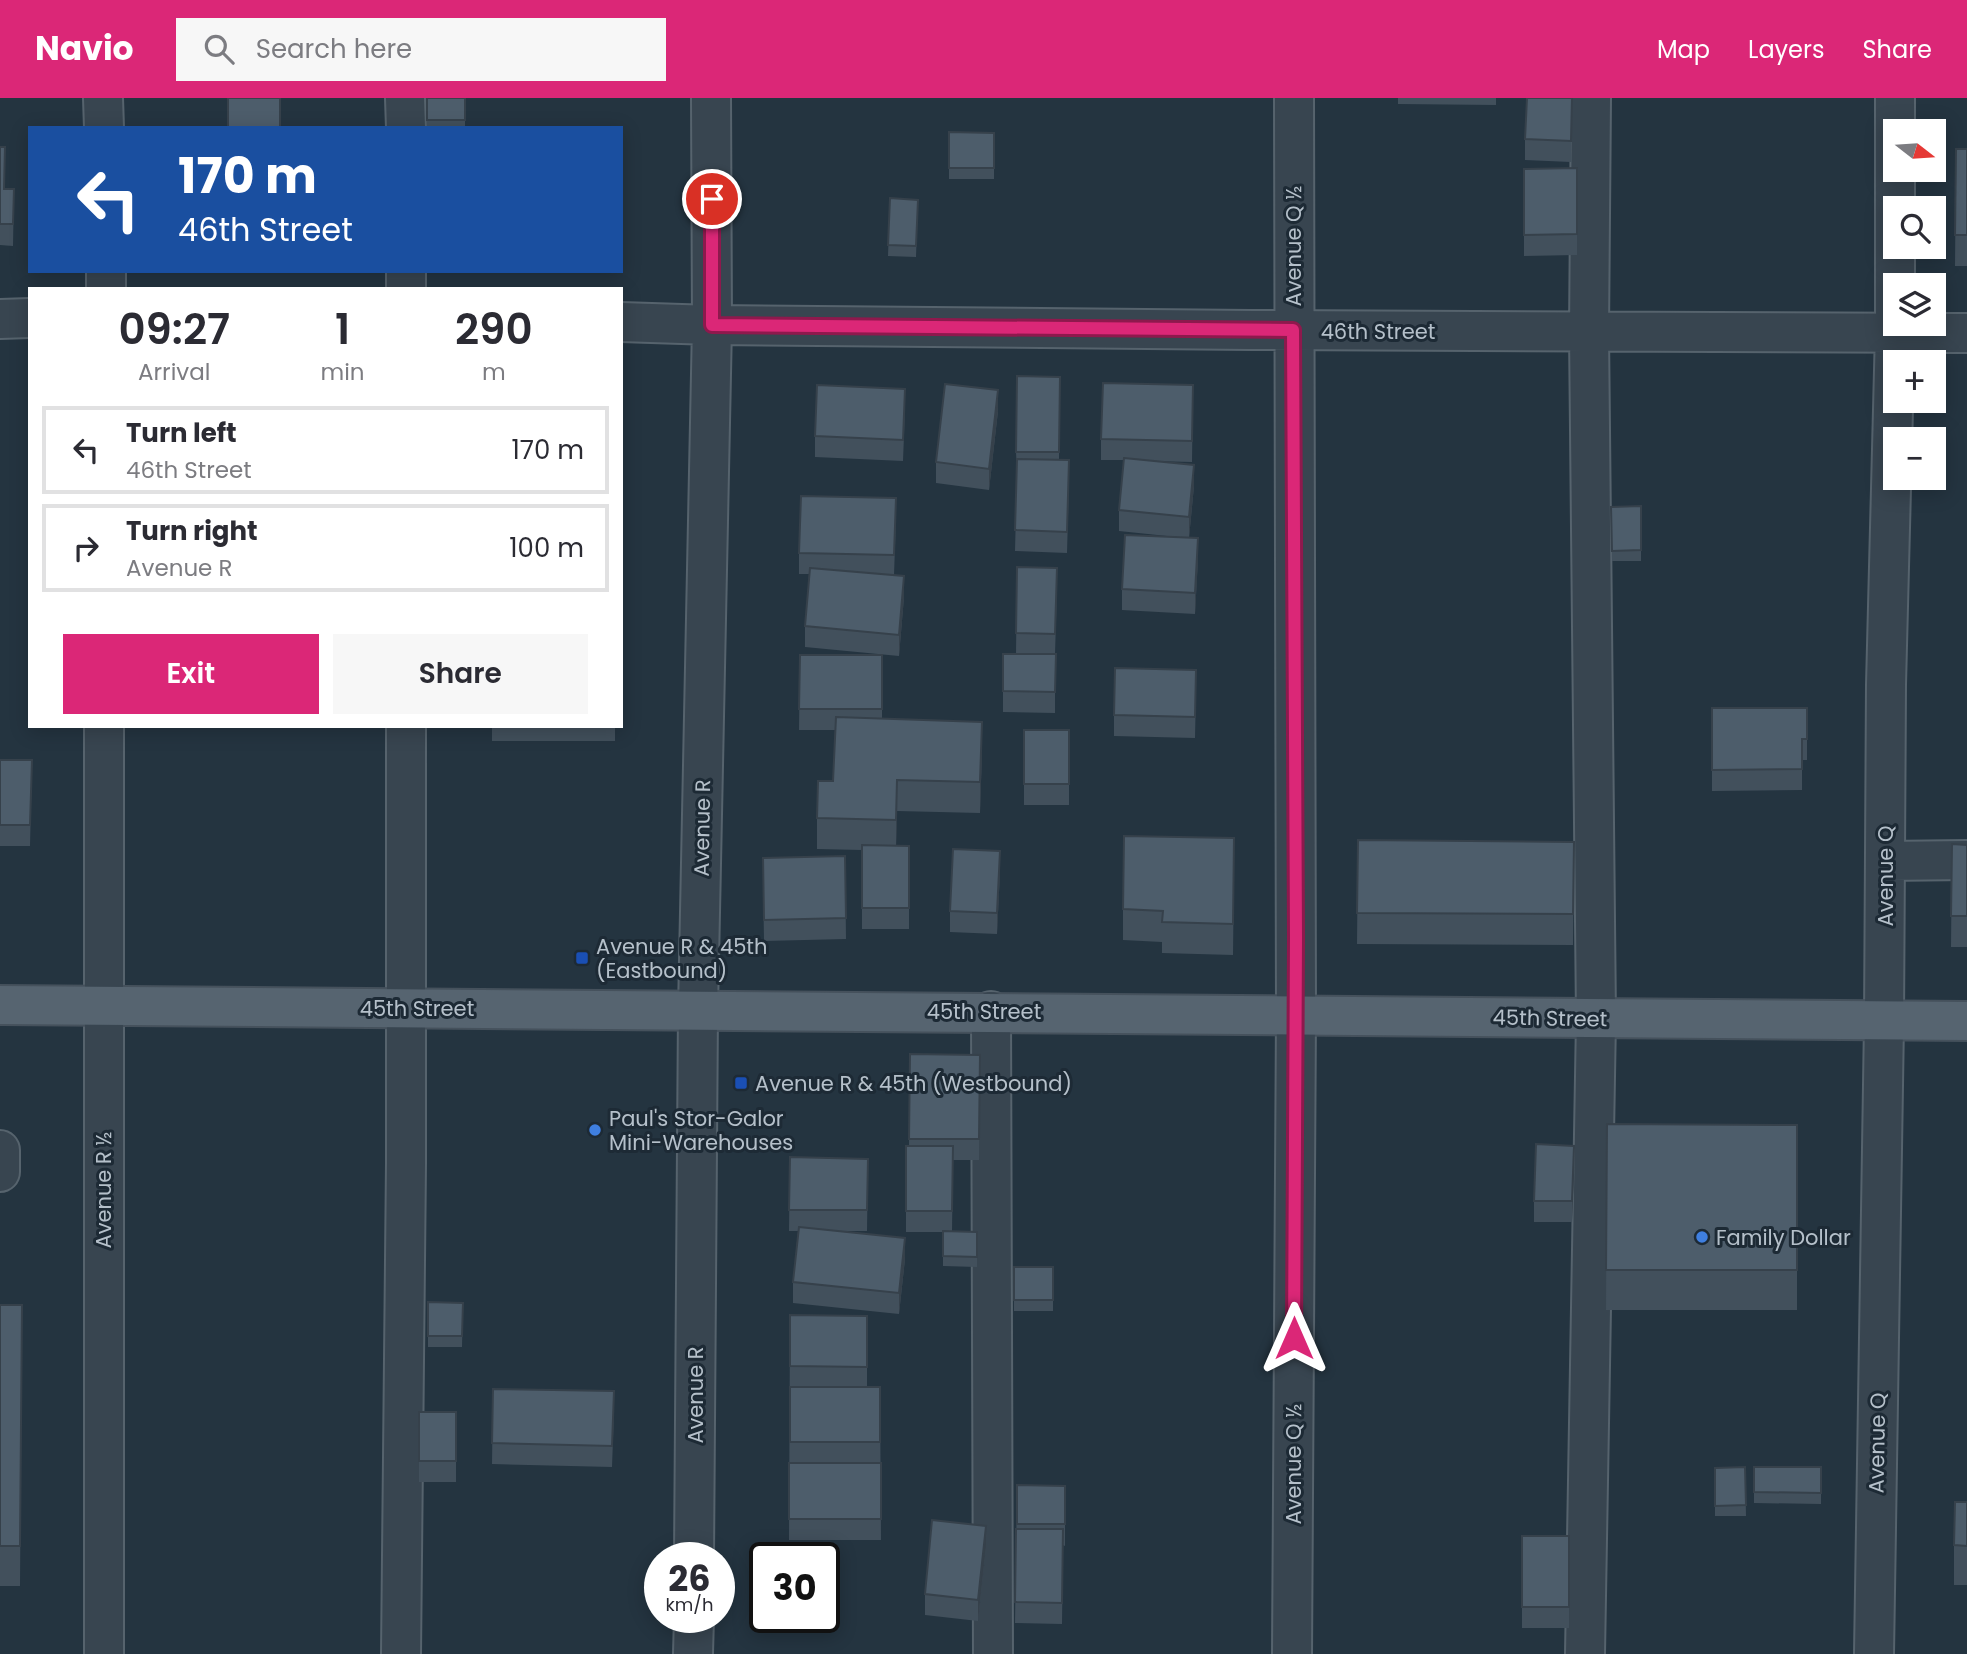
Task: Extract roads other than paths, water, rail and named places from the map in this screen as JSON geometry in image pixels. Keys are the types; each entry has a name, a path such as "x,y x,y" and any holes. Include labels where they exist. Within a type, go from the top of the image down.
{"main road":[{"name":"45th Street","path":"0,1005 1967,1021"}],"street":[{"path":"103,98 104,126"},
{"path":"405,98 405,126"},
{"name":"Avenue R","path":"694,1542 698,1010 712,325 711,98"},
{"name":"Avenue Q ½","path":"1292,1654 1296,1015 1294,98"},
{"path":"1585,1654 1596,1019 1589,332 1591,98"},
{"name":"Avenue Q","path":"1895,98 1895,273"},
{"path":"0,319 28,318"},
{"name":"46th Street","path":"623,322 1293,330 1883,331"},
{"name":"46th Street","path":"1946,332 1967,332"},
{"name":"Avenue Q","path":"1874,1654 1884,1022 1886,685 1895,336"},
{"name":"Avenue R ½","path":"104,728 104,1654"},
{"path":"401,1654 406,1163 406,728"},
{"path":"1885,861 1967,860"},
{"path":"991,1011 993,1654"},
{"path":"0,1150 0,1172"},
{"path":"693,1654 694,1633"}],"place":[{"name":"Avenue R & 45th (Eastbound)","path":"582,958"},
{"name":"Avenue R & 45th (Westbound)","path":"741,1083"},
{"name":"Paul's Stor-Galor Mini-Warehouses","path":"595,1130"},
{"name":"Family Dollar","path":"1702,1237"}]}
